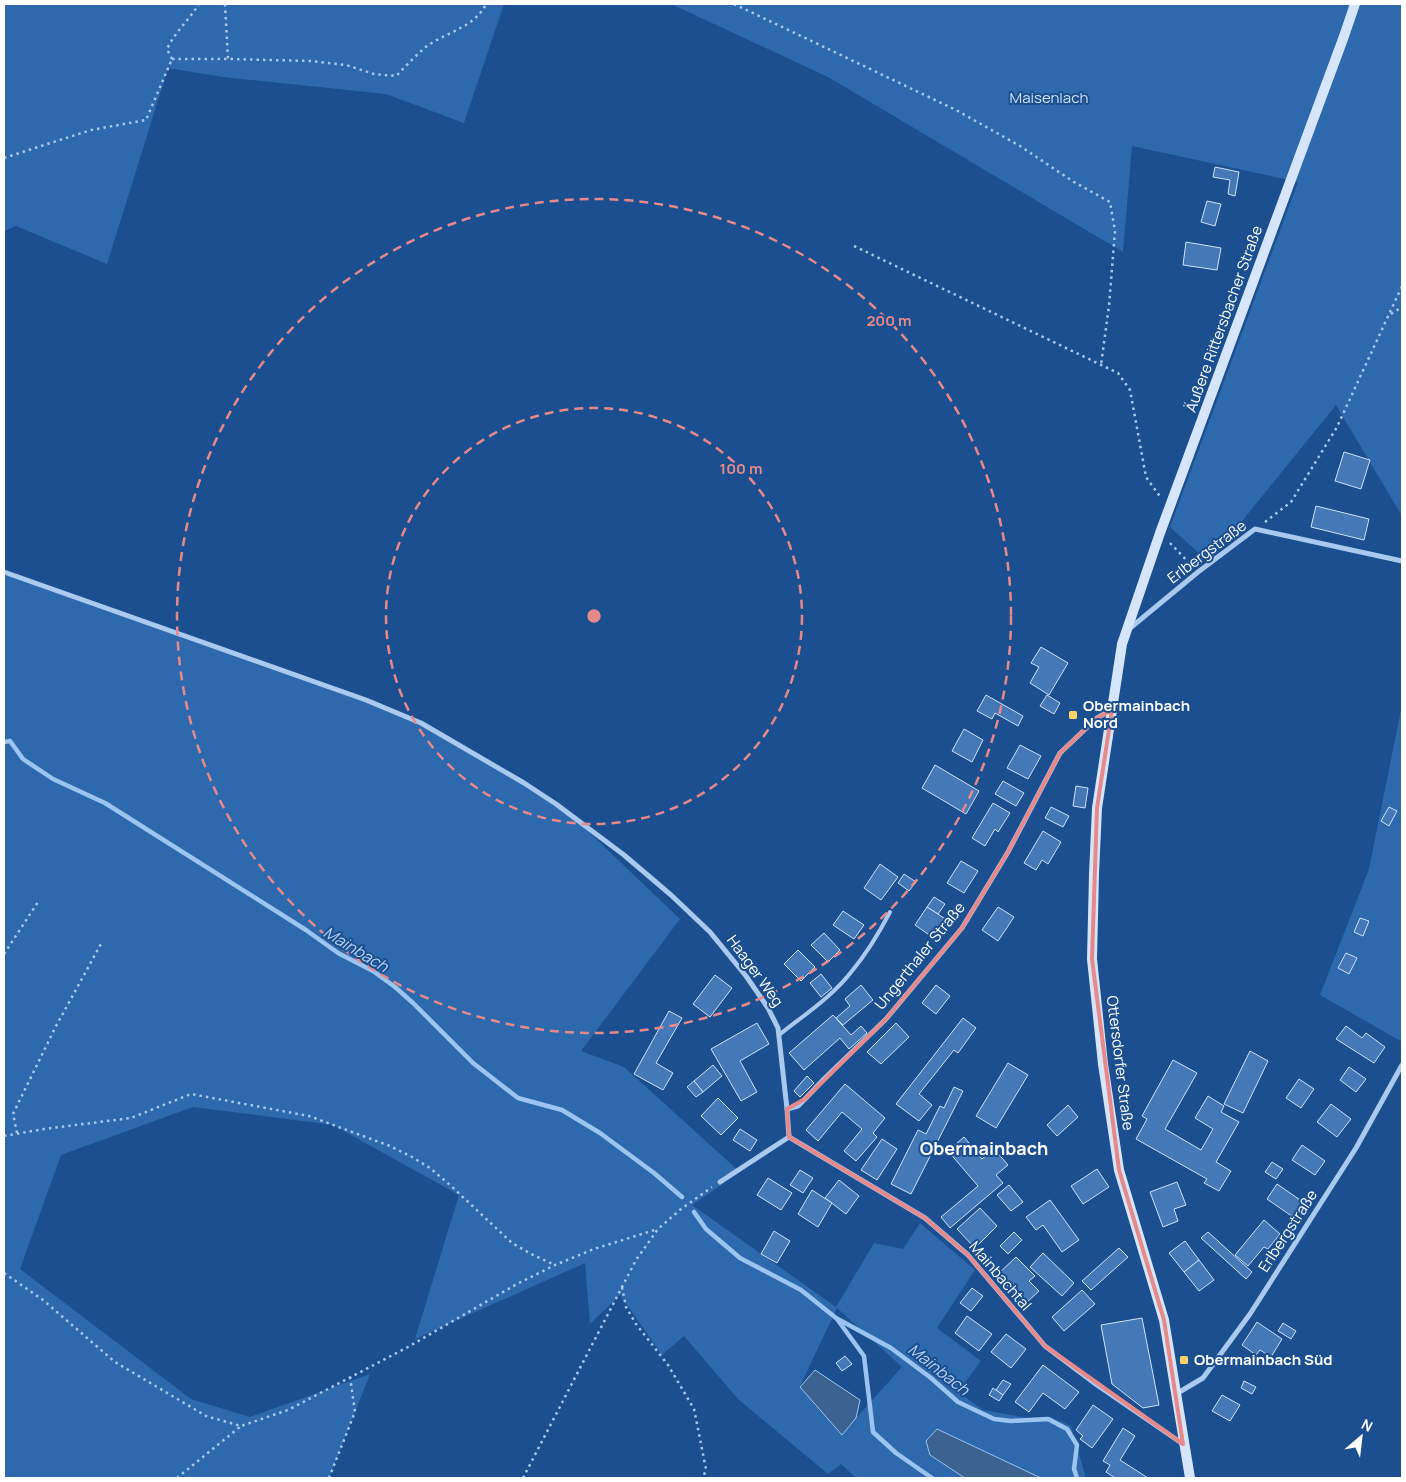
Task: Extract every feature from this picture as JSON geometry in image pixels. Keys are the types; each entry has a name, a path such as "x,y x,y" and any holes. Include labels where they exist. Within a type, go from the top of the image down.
{"main road":[{"name":"Äußere Rittersbacher Straße","path":"1122,644 1160,533 1355,4"},
{"name":"Ottersdorfer Straße","path":"1122,644 1097,808 1093,968 1103,1064 1119,1170 1164,1320 1190,1478"}],"street":[{"name":"Erlbergstraße","path":"1127,630 1198,572 1255,529 1402,561"},
{"name":"Haager Weg","path":"4,572 366,700 421,723 524,783 556,804 624,855 671,895 730,954 768,1008 778,1028 787,1109"},
{"name":"Ungerthaler Straße","path":"787,1109 798,1106 806,1099 886,1019 962,928 1008,852 1060,753 1098,718 1112,710"},
{"name":"Erlbergstraße","path":"1176,1394 1203,1378 1250,1314 1356,1148 1402,1066"},
{"path":"720,1182 789,1136 787,1109"},
{"name":"Mainbachtal","path":"789,1136 925,1218 968,1255 1045,1346 1097,1385 1184,1444"}],"lane":[{"path":"779,1035 831,994 852,972 878,934 890,912"}],"path":[{"path":"4,158 91,130 146,120 172,59 167,49 174,36 199,4"},
{"path":"224,4 228,59"},
{"path":"172,59 328,63 346,65 374,74 396,76 428,46 463,27 482,13 486,4"},
{"path":"734,4 956,110 1020,146 1074,182 1110,202 1116,231 1101,365"},
{"path":"854,246 1118,373 1130,390 1146,477 1162,500"},
{"path":"1255,529 1290,502 1337,427 1402,286"},
{"path":"1390,314 1402,307"},
{"path":"1160,533 1198,572"},
{"path":"4,954 38,902"},
{"path":"17,1133 13,1114 55,1028 102,942"},
{"path":"4,1136 131,1118 191,1094 309,1116 390,1146 412,1157 430,1168 450,1185 512,1243 555,1265"},
{"path":"523,1478 636,1260 658,1229 681,1209 720,1182"},
{"path":"177,1478 241,1426 288,1410 408,1347 517,1284 555,1265 594,1249 658,1229"},
{"path":"4,1273 43,1300 115,1362 206,1416 241,1426"},
{"path":"622,1286 626,1307 636,1324 668,1365 694,1409 706,1469 703,1478"},
{"path":"329,1478 355,1412 350,1377"}],"highlighted area":[{"path":"1112,710 1097,808 1092,959 1119,1170 1164,1320 1183,1444 1045,1346 968,1255 925,1218 789,1137 787,1109 805,1099 886,1019 962,928 1008,852 1060,753 1097,718"}],"green space":[{"path":"4,4 504,4 464,123 386,94 223,77 168,68 107,264 16,226 4,231"},
{"name":"Maisenlach","path":"671,4 1402,4 1402,516 1336,405 1209,562 1170,527 1298,182 1132,146 1123,252 828,77"},
{"path":"4,572 403,715 567,811 680,919 581,1051 624,1067 740,1172 692,1205 836,1307 874,1243 903,1249 920,1223 975,1270 937,1328 981,1361 958,1392 983,1410 1027,1418 1051,1417 1071,1426 1086,1478 1041,1478 937,1429 930,1455 965,1478 856,1478 841,1464 828,1474 738,1399 684,1336 662,1355 620,1295 590,1324 585,1263 415,1339 459,1195 333,1125 193,1107 61,1155 20,1269 191,1399 250,1417 370,1374 329,1478 4,1478","holes":["837,1308 902,1367 842,1435 800,1386"]},
{"path":"1402,705 1402,1042 1320,995 1369,869"}],"shaded area":[{"path":"815,1370 860,1400 856,1418 842,1435 800,1387"},
{"path":"937,1429 1041,1478 965,1478 930,1455 926,1441"}],"building":[{"path":"1215,167 1239,172 1235,196 1228,194 1230,180 1213,177"},
{"path":"1207,201 1221,204 1215,226 1201,222"},
{"path":"1186,242 1221,248 1217,270 1183,265"},
{"path":"1344,452 1370,460 1361,489 1335,481"},
{"path":"1316,506 1369,519 1364,540 1311,527"},
{"path":"1041,647 1068,663 1049,695 1030,683 1039,667 1031,663"},
{"path":"986,695 1023,716 1018,726 995,713 992,719 977,711"},
{"path":"1047,695 1060,703 1054,714 1040,706"},
{"path":"964,729 983,740 972,762 952,751"},
{"path":"1020,745 1041,756 1028,779 1007,768"},
{"path":"935,765 979,791 966,814 922,788"},
{"path":"1003,781 1024,793 1016,806 995,794"},
{"path":"1076,786 1088,788 1085,808 1073,806"},
{"path":"993,803 1010,813 998,832 995,829 985,846 972,838"},
{"path":"1051,807 1069,816 1063,827 1045,818"},
{"path":"1389,807 1397,811 1389,826 1381,821"},
{"path":"1043,831 1061,842 1048,864 1042,860 1036,870 1024,863"},
{"path":"961,861 978,871 964,893 947,883"},
{"path":"880,864 898,877 881,900 864,888"},
{"path":"904,874 916,882 909,891 898,883"},
{"path":"934,897 945,904 938,914 927,907"},
{"path":"927,907 947,920 935,939 915,925"},
{"path":"998,907 1014,917 998,941 982,930"},
{"path":"843,911 864,925 854,939 833,925"},
{"path":"1360,918 1369,921 1363,936 1354,932"},
{"path":"824,933 840,950 828,962 811,945"},
{"path":"798,950 815,967 801,981 784,964"},
{"path":"1346,953 1357,958 1349,974 1338,968"},
{"path":"821,974 832,988 821,997 810,983"},
{"path":"715,975 732,988 710,1017 693,1004"},
{"path":"861,985 873,1000 843,1025 836,1018 850,1006 845,999"},
{"path":"936,985 950,996 936,1014 922,1003"},
{"path":"669,1011 682,1018 656,1063 673,1073 663,1090 634,1074"},
{"path":"833,1015 851,1035 861,1026 867,1033 849,1049 840,1038 804,1070 789,1053"},
{"path":"963,1018 976,1028 958,1053 954,1050 919,1094 932,1105 919,1121 896,1104"},
{"path":"757,1023 769,1044 740,1061 757,1092 741,1101 711,1049"},
{"path":"896,1023 909,1037 881,1064 867,1052"},
{"path":"1346,1026 1362,1038 1366,1033 1385,1047 1374,1063 1336,1039"},
{"path":"1250,1051 1268,1061 1243,1113 1224,1104"},
{"path":"1173,1060 1197,1073 1165,1129 1201,1150 1213,1129 1195,1118 1208,1096 1224,1106 1221,1112 1239,1122 1216,1162 1231,1171 1219,1191 1204,1183 1207,1179 1136,1139 1147,1119 1142,1116"},
{"path":"1008,1063 1028,1075 996,1128 976,1116"},
{"path":"713,1065 722,1076 703,1092 694,1081"},
{"path":"1349,1067 1366,1079 1356,1092 1340,1080"},
{"path":"807,1076 814,1083 800,1097 794,1091"},
{"path":"1299,1079 1314,1089 1301,1108 1286,1098"},
{"path":"694,1081 703,1092 696,1097 687,1087"},
{"path":"845,1084 885,1118 873,1133 877,1137 856,1161 844,1151 862,1129 842,1112 818,1141 806,1130"},
{"path":"954,1087 963,1091 911,1194 891,1184 918,1130 926,1134 940,1106 944,1108"},
{"path":"718,1098 738,1118 721,1135 701,1116"},
{"path":"1331,1104 1351,1119 1337,1137 1317,1122"},
{"path":"1068,1105 1078,1117 1057,1136 1047,1125"},
{"path":"740,1129 757,1140 750,1151 733,1140"},
{"path":"964,1137 982,1159 994,1149 1008,1165 996,1175 1003,1183 950,1228 941,1217 978,1186 948,1151"},
{"path":"882,1139 897,1149 877,1180 861,1170"},
{"path":"1302,1145 1325,1161 1315,1175 1292,1160"},
{"path":"1272,1162 1283,1169 1276,1179 1265,1172"},
{"path":"1097,1169 1109,1187 1083,1204 1071,1186"},
{"path":"800,1170 813,1178 803,1193 790,1185"},
{"path":"768,1178 792,1193 781,1210 757,1195"},
{"path":"839,1180 859,1196 846,1214 825,1198"},
{"path":"1177,1182 1186,1205 1174,1209 1178,1221 1163,1227 1150,1192"},
{"path":"1277,1184 1303,1202 1293,1217 1267,1199"},
{"path":"1009,1185 1023,1202 1011,1211 997,1195"},
{"path":"812,1190 832,1203 818,1227 798,1214"},
{"path":"1050,1200 1079,1240 1062,1252 1043,1225 1036,1230 1026,1217"},
{"path":"980,1208 997,1226 975,1248 957,1229"},
{"path":"1264,1220 1280,1234 1268,1249 1264,1247 1248,1266 1235,1255"},
{"path":"774,1231 790,1241 777,1263 761,1254"},
{"path":"1014,1232 1022,1240 1008,1254 1000,1246"},
{"path":"1208,1232 1252,1272 1246,1279 1201,1238"},
{"path":"1185,1241 1199,1260 1184,1272 1169,1253"},
{"path":"1119,1248 1128,1257 1091,1290 1082,1281"},
{"path":"1043,1253 1074,1283 1062,1296 1030,1267"},
{"path":"1016,1257 1035,1276 1029,1281 1039,1291 1025,1304 997,1275"},
{"path":"1199,1260 1214,1280 1199,1291 1184,1272"},
{"path":"972,1288 983,1296 971,1311 960,1303"},
{"path":"1082,1290 1095,1304 1064,1331 1052,1317"},
{"path":"967,1316 992,1334 979,1351 955,1333"},
{"path":"1142,1318 1159,1405 1143,1408 1112,1384 1101,1325"},
{"path":"1257,1322 1282,1339 1271,1357 1260,1350 1256,1355 1242,1345"},
{"path":"1283,1323 1296,1331 1291,1339 1278,1331"},
{"path":"1006,1334 1026,1349 1011,1368 991,1352"},
{"path":"845,1356 852,1364 842,1371 836,1363"},
{"path":"1043,1365 1079,1392 1065,1409 1043,1393 1029,1412 1015,1402"},
{"path":"1003,1380 1011,1384 1003,1395 996,1390"},
{"path":"1244,1381 1256,1387 1252,1394 1241,1388"},
{"path":"993,1388 1003,1395 999,1401 989,1395"},
{"path":"1222,1395 1240,1405 1230,1421 1212,1411"},
{"path":"1093,1405 1113,1419 1092,1448 1080,1439 1083,1436 1076,1430"},
{"path":"1123,1428 1135,1436 1120,1460 1148,1478 1115,1478 1106,1472 1110,1465 1103,1461"}],"waterway":[{"name":"Mainbach","path":"4,742 10,741 23,759 53,779 105,803 306,930 338,953 373,971 413,1003 473,1063 518,1098 562,1110 600,1133 654,1173 682,1197"},
{"name":"Mainbach","path":"694,1212 706,1229 740,1258 801,1290 836,1318 891,1348 931,1378 958,1402 994,1419 1011,1421 1048,1419 1067,1429 1077,1445 1074,1469 1077,1478"},
{"name":"Mainbach","path":"837,1319 864,1356 873,1432 896,1453 932,1478"}],"place":[{"name":"Obermainbach Nord","path":"1073,715"},
{"name":"Obermainbach Süd","path":"1184,1360"}],"district":[{"name":"Obermainbach","path":"984,1149"}]}
